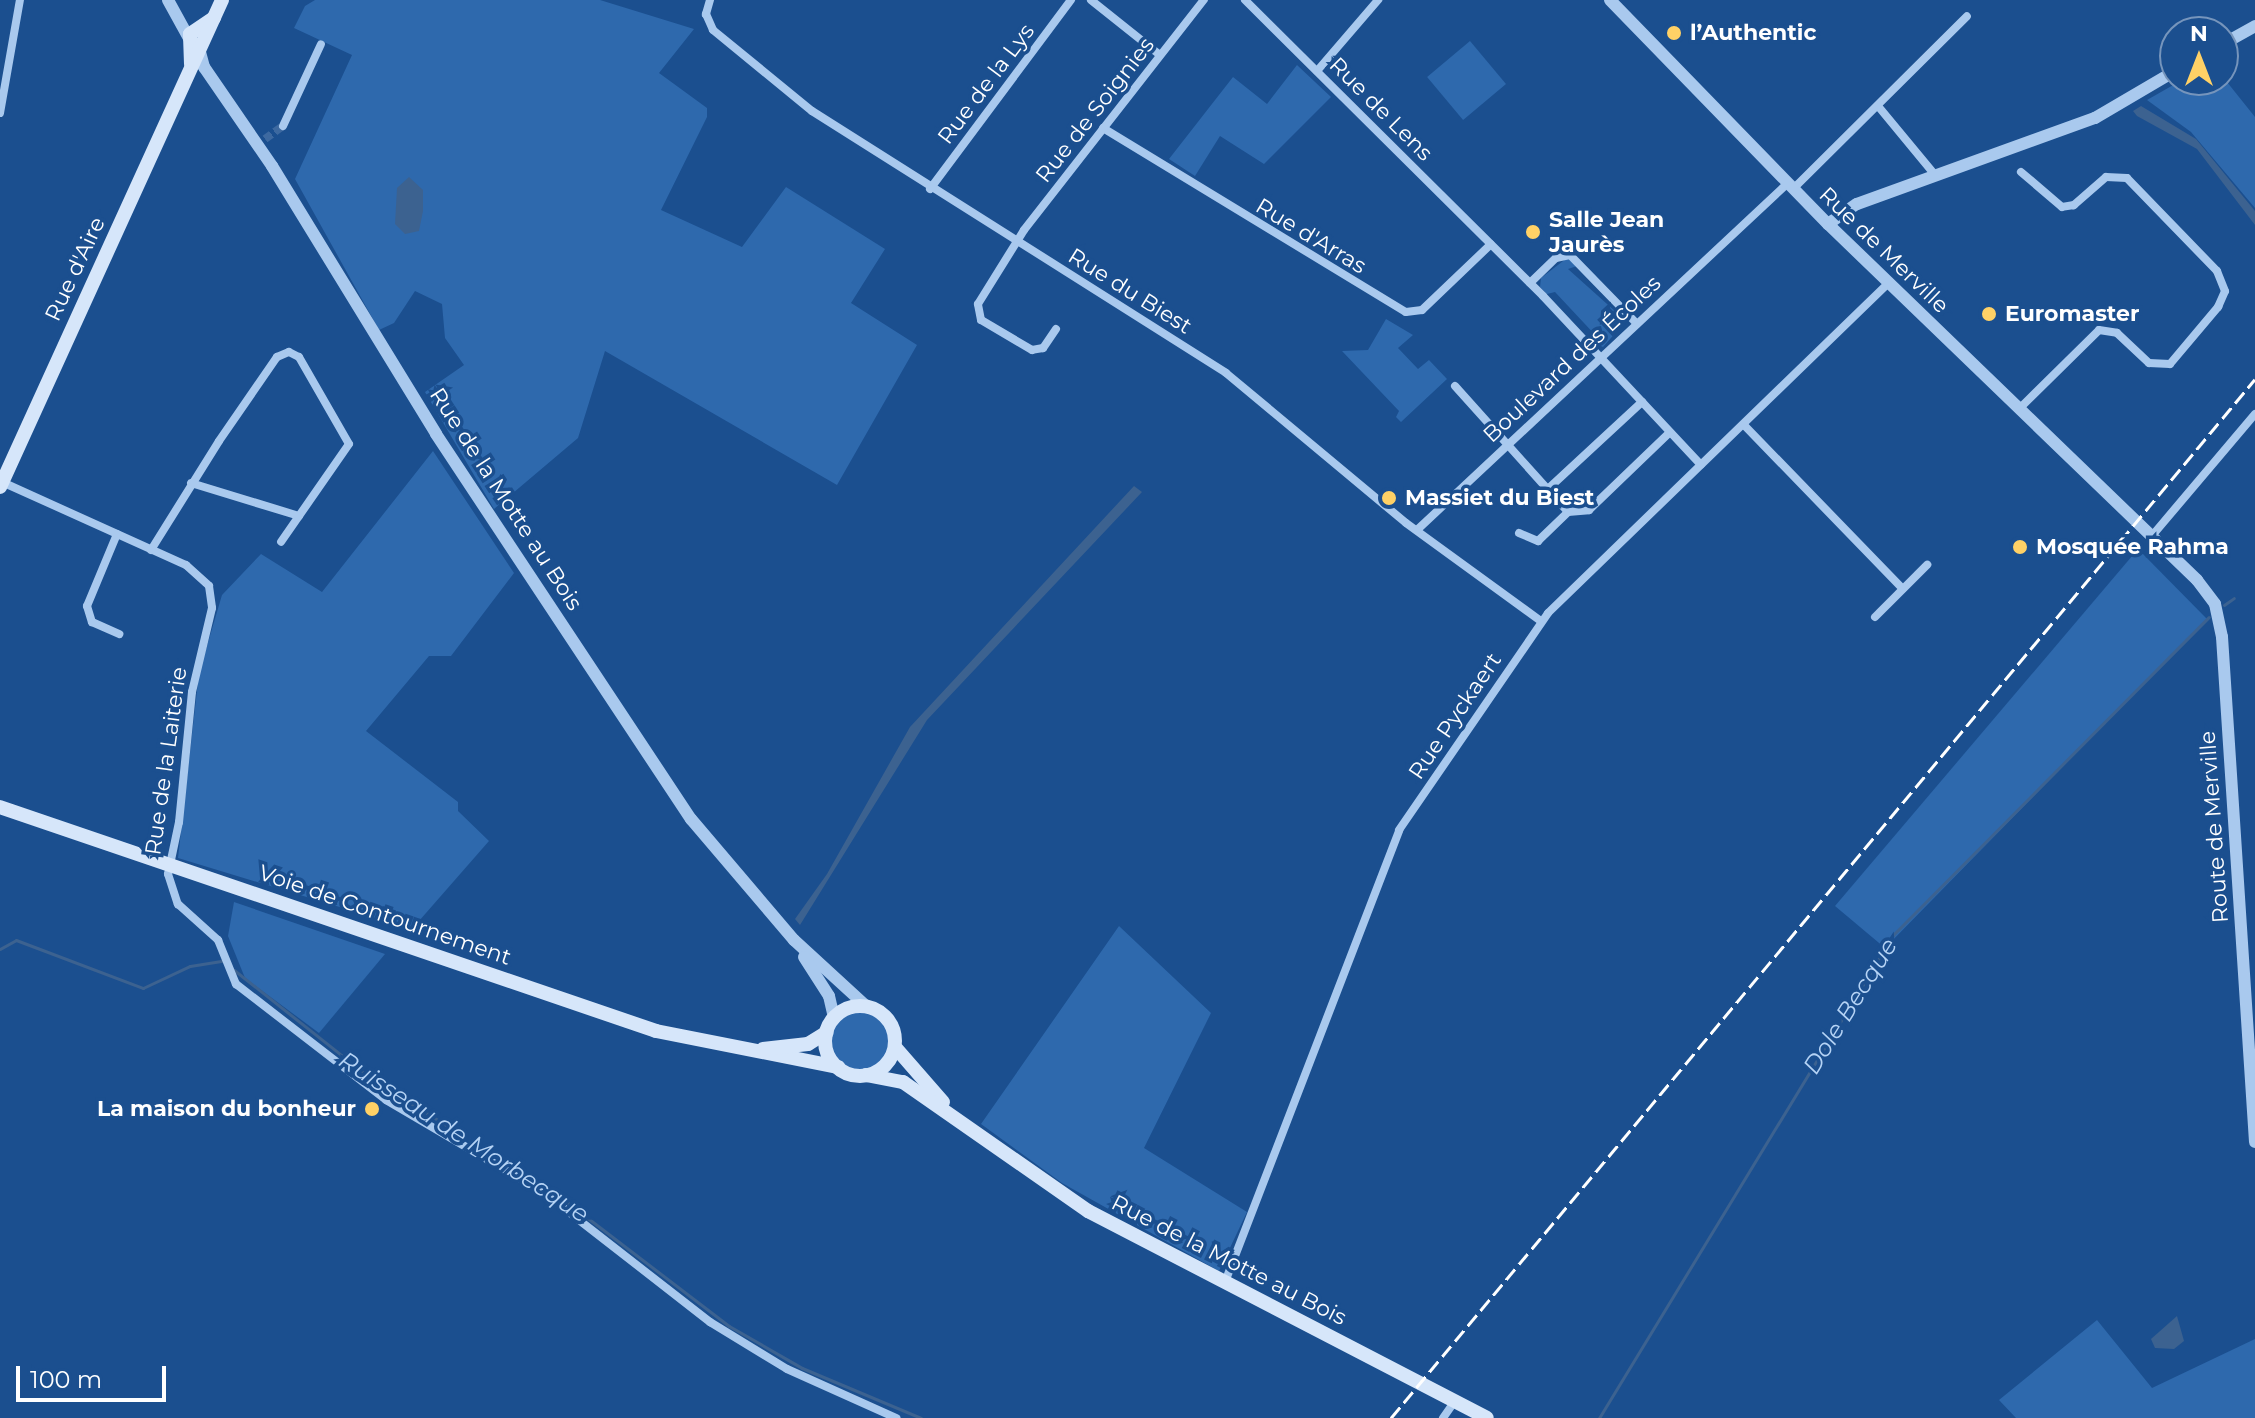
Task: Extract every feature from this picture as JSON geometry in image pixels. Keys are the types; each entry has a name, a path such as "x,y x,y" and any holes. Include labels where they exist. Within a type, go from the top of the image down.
{"main road":[{"name":"Rue d'Aire","path":"1,486 197,48 222,0"},
{"name":"Voie de Contournement","path":"0,804 641,1026 739,1050"},
{"path":"739,1050 838,1067 866,1075 885,1065 895,1047 888,1019 867,1007 851,1007 834,1018 827,1032 828,1053 838,1067"},
{"path":"739,1050 801,1045 827,1032"},
{"name":"Rue de la Motte au Bois","path":"895,1047 963,1122"},
{"name":"Rue de la Motte au Bois","path":"866,1075 903,1082 1088,1211 1487,1418"}],"street":[{"path":"0,113 20,0"},
{"path":"168,0 197,48"},
{"name":"Rue du Biest","path":"710,0 707,18 717,33 821,118 1243,385 1417,530 1541,621"},
{"name":"Rue de la Lys","path":"930,189 1071,0"},
{"path":"1091,0 1160,55"},
{"name":"Rue de Soignies","path":"1056,329 1043,348 1032,350 977,314 979,301 1015,242 1204,0"},
{"name":"Rue de Lens","path":"1245,0 1530,283 1701,465"},
{"path":"1317,71 1378,0"},
{"name":"Rue de Merville","path":"1610,0 1828,224 2136,522"},
{"name":"Boulevard des Écoles","path":"1417,530 1637,324 1878,106 1967,16"},
{"path":"283,126 321,44"},
{"name":"Rue de la Motte au Bois","path":"197,48 261,141 432,427 683,808 794,940 867,1007"},
{"path":"1828,224 1851,206 2108,111 2159,80"},
{"path":"1878,106 1935,175"},
{"name":"Rue d'Arras","path":"1103,128 1406,312 1422,310 1491,244"},
{"path":"2019,409 2099,330 2117,333 2149,363 2170,364 2218,307 2225,291 2217,271 2127,178 2106,177 2074,205 2062,207 2021,172"},
{"path":"1530,283 1559,256 1570,255 1637,324"},
{"name":"Rue Pyckaert","path":"1225,1283 1388,849 1541,621 1888,283"},
{"path":"151,550 191,483 277,357 293,353 349,444 281,542"},
{"path":"1455,386 1568,512"},
{"path":"1549,488 1642,402"},
{"path":"2151,537 2255,414"},
{"path":"1744,425 1903,589"},
{"path":"1519,533 1538,541 1568,512 1589,510 1670,432"},
{"path":"191,483 299,516"},
{"name":"Rue de la Laiterie","path":"1,486 117,534 199,573 212,596 192,692 180,815 169,864 178,904 215,936 225,960 245,992 371,1089 543,1192 700,1316 787,1369 896,1418"},
{"name":"Route de Merville","path":"2136,522 2207,591 2220,621 2255,1142"},
{"path":"117,534 87,606 92,622 119,634"},
{"path":"1875,617 1927,565"},
{"name":"Rue de la Motte au Bois","path":"794,940 829,996 834,1018"},
{"path":"1443,1418 1455,1401"}],"shaded area":[{"path":"315,0 600,0 694,29 659,73 707,108 707,117 661,210 742,247 786,187 885,249 851,303 917,345 837,485 605,351 578,438 494,509 425,392 464,365 445,338 442,304 415,291 394,323 379,330 295,179 352,55 294,28 305,6"},
{"path":"1470,41 1506,84 1463,120 1427,77"},
{"path":"1297,65 1331,97 1264,164 1220,136 1195,176 1169,159 1233,77 1267,104"},
{"path":"2159,93 2159,96 2238,96 2255,117 2255,208 2191,132 2147,100"},
{"path":"2141,106 2196,139 2255,211 2255,225 2197,149 2137,116 2133,111"},
{"path":"409,177 423,190 423,211 419,231 405,234 395,224 397,188"},
{"path":"1567,258 1577,266 1568,269 1626,321 1603,347 1590,341 1598,338 1555,292 1547,294 1540,287 1541,278"},
{"path":"1386,319 1413,335 1398,348 1418,369 1429,360 1447,379 1401,422 1396,417 1399,411 1342,351 1368,350"},
{"path":"433,451 514,573 451,656 429,656 366,731 458,802 458,811 489,841 412,929 178,858 199,673 222,595 261,554 322,592"},
{"path":"1134,486 1142,492 927,720 800,925 795,919 827,874 910,727"},
{"path":"2138,549 2207,619 1885,948 1835,906"},
{"path":"234,902 385,954 319,1033 245,978 228,936"},
{"path":"1119,926 1211,1013 1144,1148 1247,1212 1219,1271 1062,1183 981,1124"},
{"path":"860,1012 871,1014 880,1021 887,1030 887,1052 880,1061 871,1068 860,1070 849,1068 840,1061 833,1052 831,1041 833,1030 840,1021 849,1014"},
{"path":"2177,1316 2184,1341 2174,1349 2155,1348 2151,1339"},
{"path":"2097,1320 2152,1388 2255,1339 2255,1418 2016,1418 1999,1400"}],"waterway":[{"name":"Dole Becque","path":"2224,605 2234,598"},
{"name":"Dole Becque","path":"1599,1418 1893,935 2209,617"},
{"name":"Ruisseau de Morbecque","path":"0,949 16,940 143,988 190,966 223,961"},
{"name":"Ruisseau de Morbecque","path":"234,970 373,1080 551,1190 729,1326 802,1368 921,1418"}],"tunnel":[{"path":"265,139 283,126"}],"railway":[{"path":"1391,1418 2255,379"}],"place":[{"name":"l’Authentic","path":"1674,33"},
{"name":"Salle Jean Jaurès","path":"1533,232"},
{"name":"Euromaster","path":"1989,314"},
{"name":"Massiet du Biest","path":"1389,498"},
{"name":"Mosquée Rahma","path":"2020,547"},
{"name":"La maison du bonheur","path":"372,1109"}]}
